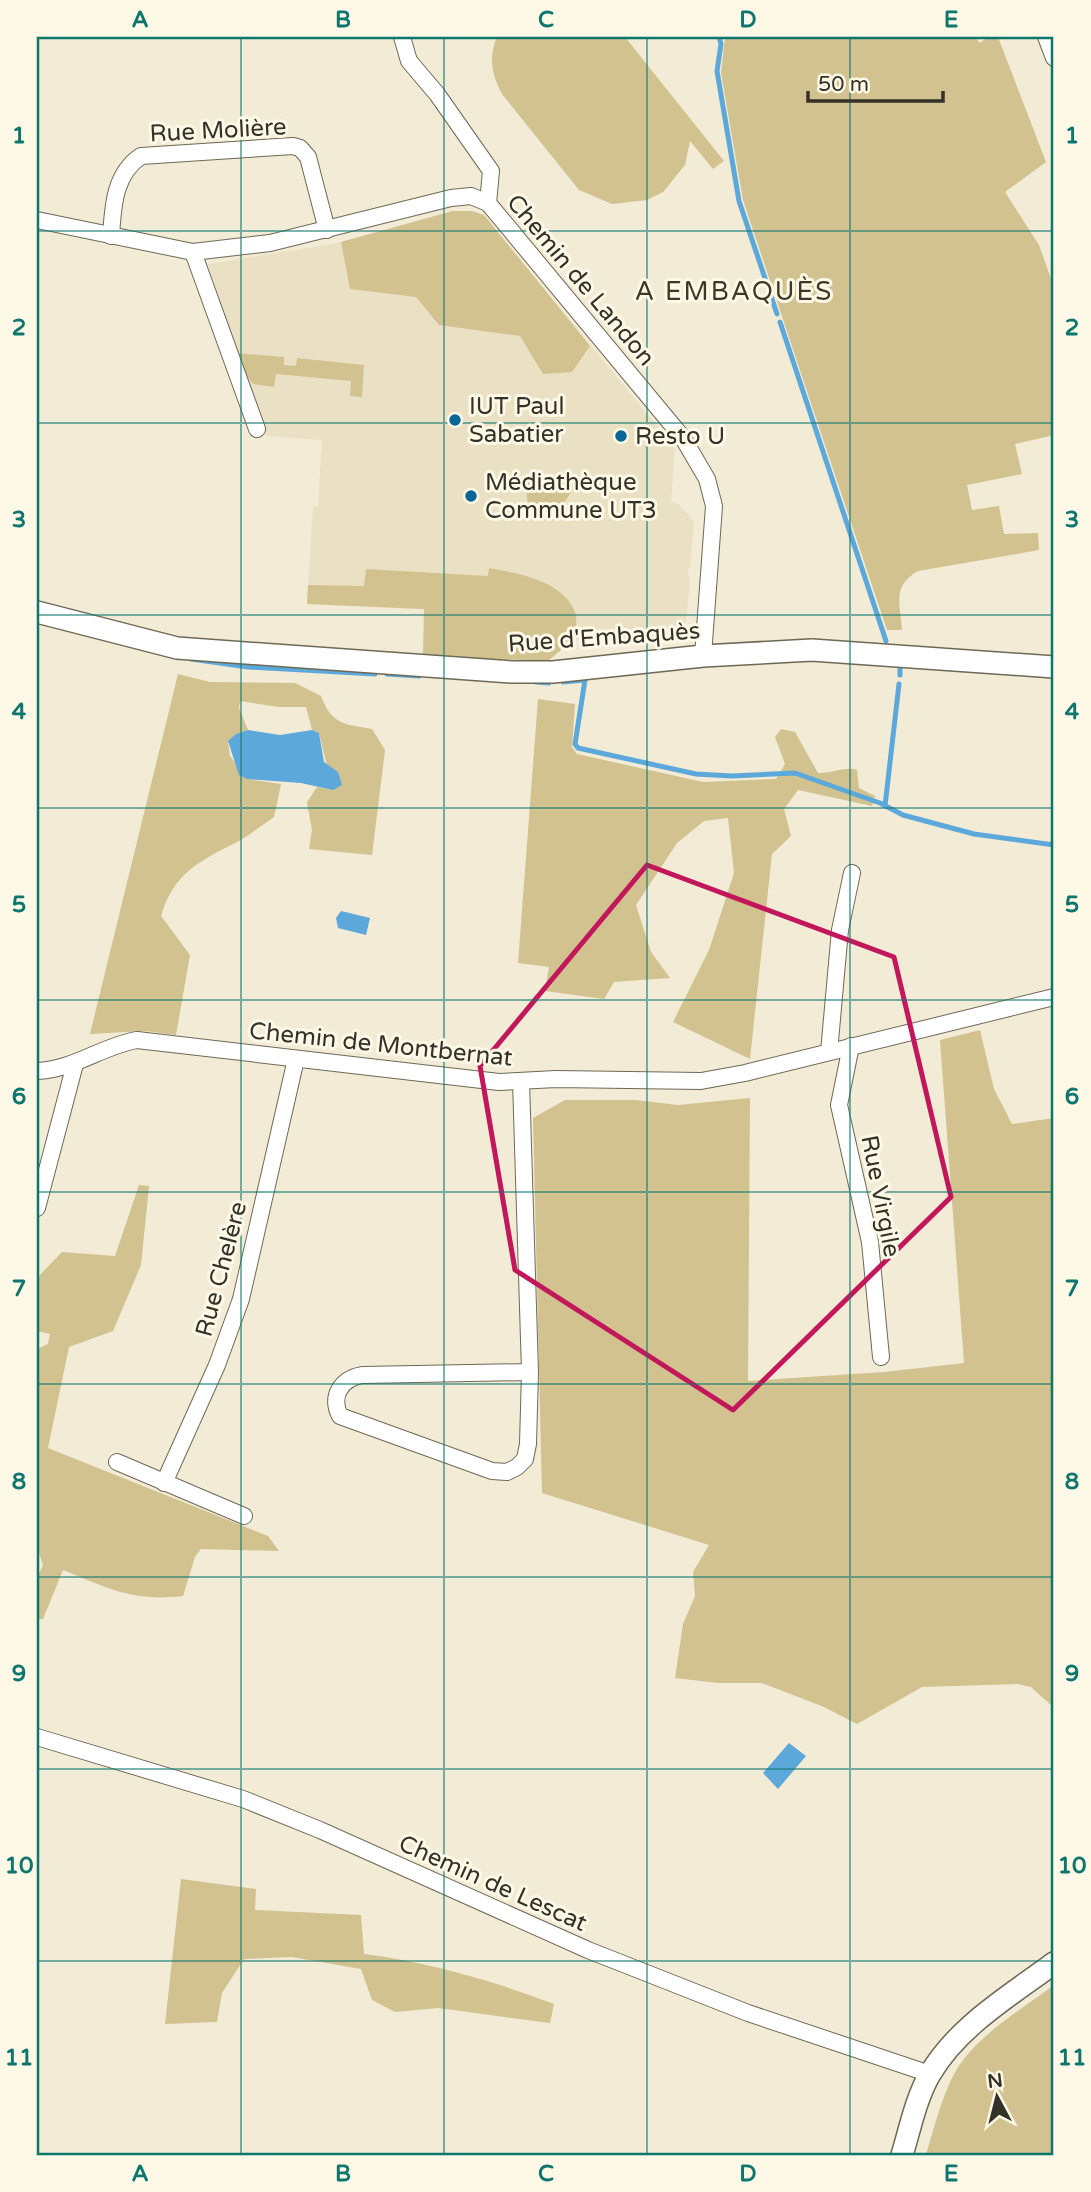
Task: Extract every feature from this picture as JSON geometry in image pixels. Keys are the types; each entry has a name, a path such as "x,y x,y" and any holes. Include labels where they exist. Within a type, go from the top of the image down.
{"street":[{"path":"402,37 409,61 438,94 491,171 488,203"},
{"path":"1046,37 1054,58"},
{"name":"Rue Molière","path":"111,236 114,205 121,176 128,164 141,156 293,146 300,148 308,157 327,230"},
{"name":"Chemin de Landon","path":"37,220 193,252 270,243 451,198 471,196 488,203 684,438 707,479 715,506 703,656"},
{"path":"193,252 257,429"},
{"name":"Rue d'Embaquès","path":"37,612 177,648 500,671 553,671 703,656 812,650 1054,667"},
{"path":"829,1052 840,930 852,873"},
{"name":"Chemin de Montbernat","path":"37,1071 75,1064 117,1043 138,1040 499,1082 701,1081 746,1073 1054,997"},
{"name":"Rue Virgile","path":"851,1046 839,1105 870,1242 881,1357"},
{"name":"Rue Chelère","path":"164,1483 217,1365 241,1299 296,1059"},
{"path":"37,1208 75,1064"},
{"path":"521,1081 530,1372 528,1444 525,1459 507,1472 492,1471 340,1416 336,1409 336,1399 344,1383 362,1374 530,1372"},
{"path":"117,1462 244,1516"},
{"name":"Chemin de Lescat","path":"37,1737 243,1800 320,1830 588,1950 748,2013 930,2074"},
{"path":"902,2155 930,2074 974,2024 1054,1963"}],"highlighted area":[{"path":"647,865 894,957 951,1197 733,1410 515,1270 480,1066"}],"shaded area":[{"path":"497,37 625,37 724,161 713,169 690,141 685,165 663,192 647,200 612,204 579,190 502,94 492,66"},
{"path":"725,37 975,37 980,43 988,37 998,37 1046,162 1005,192 1039,245 1054,287 1054,435 1015,444 1022,474 967,485 972,510 999,506 1004,534 1038,533 1039,550 918,571 901,589 899,603 902,630 887,630 743,200 721,73"},
{"name":"IUT Paul Sabatier","path":"453,211 472,211 484,215 675,448 671,502 678,504 694,521 690,568 687,570 690,579 686,622 669,643 574,639 535,615 307,604 313,506 318,506 322,440 266,436 208,264 333,244"},
{"path":"453,211 472,211 484,215 590,346 572,372 543,374 520,336 439,325 416,297 350,289 341,242"},
{"path":"235,353 284,357 284,365 296,366 297,358 364,365 362,397 350,396 351,381 276,374 274,387 253,384 242,370"},
{"path":"540,477 579,480 556,515 531,515 527,497 529,479"},
{"path":"489,568 538,580 560,592 569,601 576,615 574,639 548,661 423,656 424,609 307,604 308,585 364,586 366,569 488,576"},
{"path":"178,674 210,682 295,683 321,696 330,713 340,722 372,729 385,750 372,855 309,849 312,830 307,802 317,787 333,790 319,733 312,730 306,707 279,707 240,701 239,708 248,730 236,734 228,742 230,756 247,779 281,784 274,817 242,839 200,862 181,878 166,901 161,916 190,955 176,1035 145,1031 90,1034"},
{"path":"538,699 575,704 572,747 577,754 703,782 776,779 785,764 775,737 781,729 795,732 818,773 857,770 859,788 875,796 872,806 798,790 784,809 791,836 772,854 750,1059 673,1022 709,950 734,873 728,818 704,821 677,843 636,905 651,952 670,978 614,982 604,999 545,991 549,967 518,963"},
{"path":"980,1030 994,1089 1012,1124 1054,1118 1054,1708 1031,1687 1018,1684 922,1687 857,1724 824,1707 762,1683 718,1683 675,1678 683,1624 695,1596 693,1572 709,1545 542,1493 533,1118 565,1100 635,1100 678,1105 750,1098 748,1381 884,1372 964,1363 940,1040"},
{"path":"139,1185 149,1186 141,1265 113,1331 69,1347 48,1448 268,1536 279,1551 201,1549 195,1557 183,1596 134,1595 107,1588 63,1570 43,1619 37,1619 37,1578 43,1565 37,1547 37,1349 48,1344 50,1334 37,1331 37,1278 62,1252 115,1256"},
{"path":"181,1879 256,1889 255,1910 361,1915 364,1954 460,1973 554,2004 550,2023 438,2008 395,2012 372,2000 361,1969 292,1957 244,1959 222,1993 217,2022 165,2024"},
{"path":"1054,1985 1054,2155 926,2155 945,2093 963,2060 986,2036"}],"water":[{"path":"248,730 280,735 312,730 319,733 324,762 338,772 342,785 333,790 301,783 247,779 239,775 228,741 236,734"},
{"path":"341,911 370,918 366,935 338,928 336,918"},
{"path":"789,1743 806,1756 778,1789 763,1773"}],"waterway":[{"path":"719,37 721,44 717,71 739,201 777,314"},
{"path":"780,322 886,641"},
{"path":"191,659 248,667 375,674"},
{"path":"900,664 900,675"},
{"path":"387,674 419,676"},
{"path":"563,682 585,680 575,744 578,748 696,774 732,776 795,773 880,803 903,815 974,834 1054,845"},
{"path":"536,682 549,683"},
{"path":"885,806 899,684"}],"place":[{"name":"IUT Paul Sabatier","path":"455,420"},
{"name":"Resto U","path":"621,436"},
{"name":"Médiathèque Commune UT3","path":"471,496"}],"district":[{"name":"A EMBAQUÈS","path":"734,291"}]}
